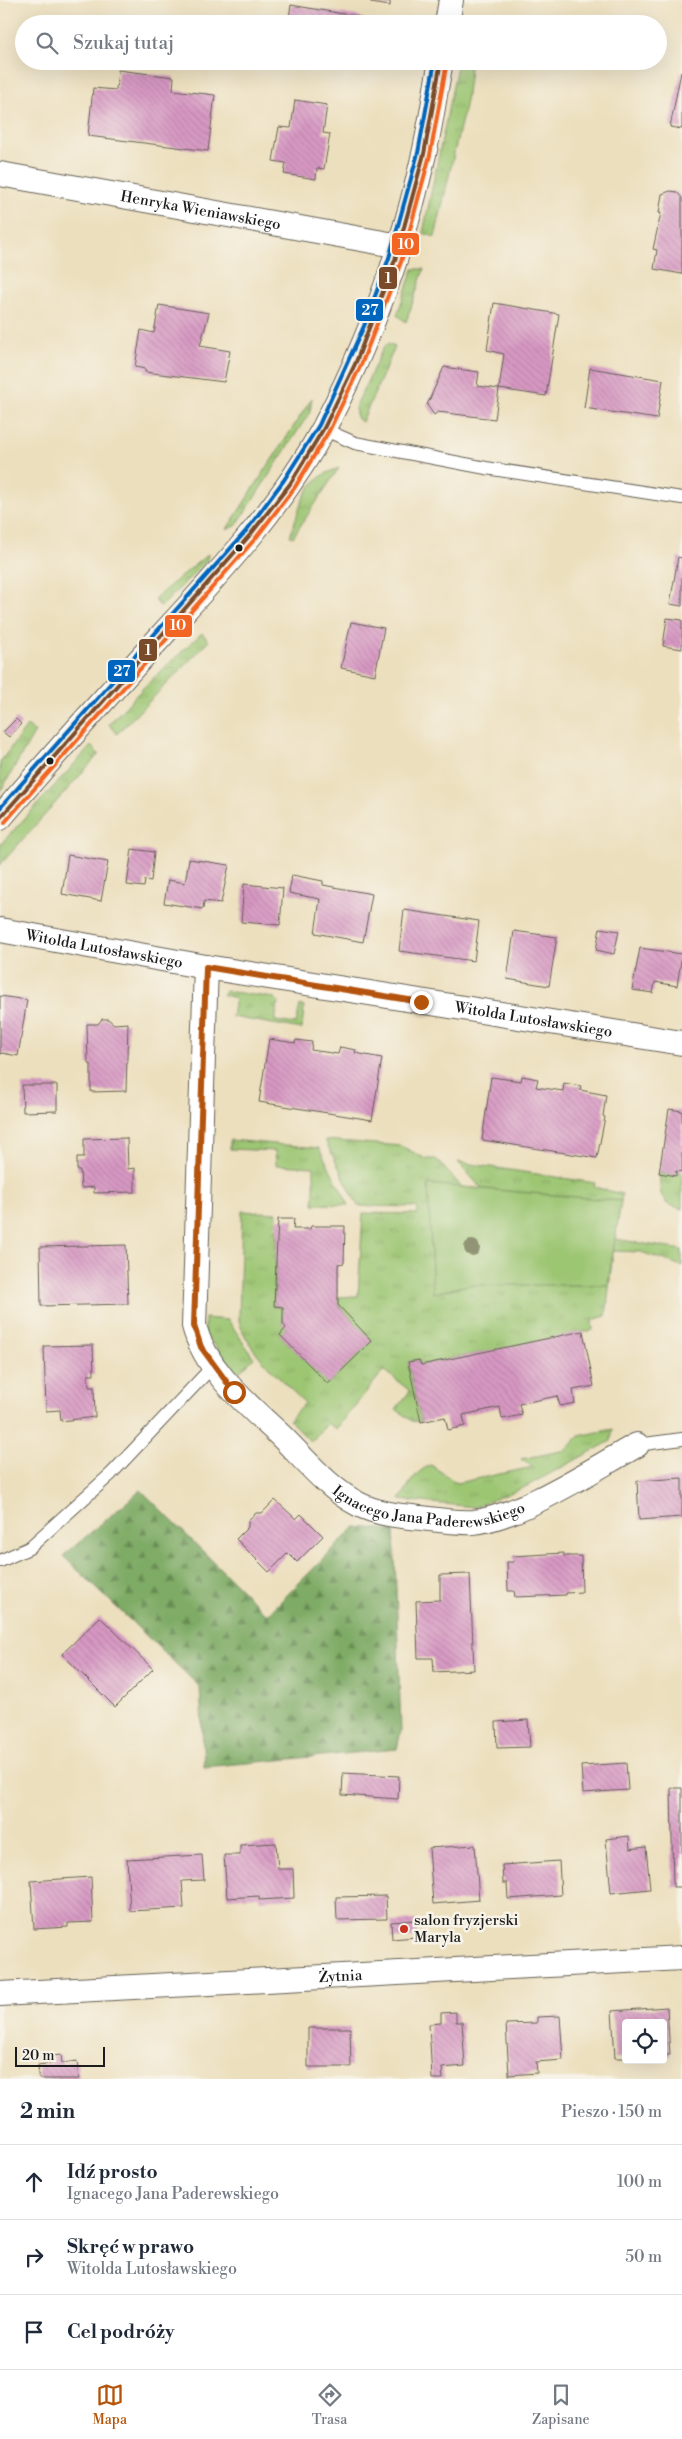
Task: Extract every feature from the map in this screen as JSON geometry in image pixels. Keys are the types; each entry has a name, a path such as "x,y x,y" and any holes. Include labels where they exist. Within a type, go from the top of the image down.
{"street":[{"path":"448,15 451,0"},
{"path":"0,818 49,760 240,550 284,490 323,429 355,364 400,246 424,154 439,70"},
{"name":"Henryka Wieniawskiego","path":"1,179 400,246"},
{"name":"Witolda Lutosławskiego","path":"0,930 206,967 682,1043"},
{"name":"Ignacego Jana Paderewskiego","path":"206,967 194,1326 201,1347 213,1366 234,1392 331,1484 357,1504 374,1511 405,1517 451,1522 473,1522 489,1519 534,1501 637,1445"},
{"name":"Żytnia","path":"0,1994 682,1958"}],"lane":[{"path":"323,429 355,443 486,468 682,498"},
{"path":"0,1561 29,1548 111,1474 213,1366"},
{"name":"Ignacego Jana Paderewskiego","path":"637,1445 682,1439"}],"green space":[{"path":"456,70 470,70 466,101 435,237 423,233"},
{"path":"413,269 424,269 406,322 397,315"},
{"path":"388,344 395,347 362,422 357,418 355,408 384,346"},
{"path":"312,398 310,412 236,526 227,529"},
{"path":"339,468 293,537 290,536 301,503 311,486 327,473"},
{"path":"208,554 207,560 161,607 154,599"},
{"path":"202,633 209,641 117,734 109,724 144,687"},
{"path":"27,726 35,732 0,792 0,762"},
{"path":"91,746 99,754 0,865 0,845"},
{"path":"225,991 275,998 278,1002 275,1021 296,1024 300,1005 304,1007 302,1029 232,1017 235,998 223,995"},
{"path":"230,1140 319,1148 349,1205 314,1204 314,1167 276,1165 275,1151 230,1149"},
{"path":"325,1140 401,1146 426,1159 436,1159 462,1187 482,1189 458,1162 595,1183 594,1187 622,1194 615,1239 682,1250 682,1266 641,1252 613,1251 606,1316 592,1320 593,1330 421,1365 419,1360 408,1362 421,1422 412,1421 396,1409 410,1391 384,1370 336,1429 327,1423 311,1442 289,1420 305,1403 276,1375 257,1353 243,1331 239,1320 242,1211 277,1213 274,1306 283,1307 283,1324 286,1328 280,1335 328,1384 372,1341 338,1305 338,1297 358,1296 363,1213 417,1214 417,1207 358,1206"},
{"path":"676,1171 682,1172 682,1209 667,1204 661,1194 659,1173 675,1176"},
{"path":"428,1184 621,1201 608,1285 468,1285 433,1293"},
{"path":"205,1318 228,1320 254,1358 238,1373 205,1334"},
{"path":"613,1429 611,1441 525,1487 475,1507 400,1500 416,1475 431,1465 457,1483 533,1467 521,1459 566,1450 579,1436"},
{"path":"141,1490 267,1615 355,1527 394,1530 401,1731 397,1749 204,1767 200,1687 63,1556"}],"building":[{"path":"372,0 390,0 390,6 371,3"},
{"path":"291,5 349,15 289,15"},
{"path":"118,70 174,77 173,90 215,95 208,151 88,136 93,88 116,90"},
{"path":"682,72 682,129 670,127"},
{"path":"295,100 327,105 323,133 330,134 324,169 317,168 316,179 284,174 286,163 273,161 279,127 291,128"},
{"path":"670,191 677,192 682,198 682,274 654,269 657,250 653,249 661,213 659,213 662,194"},
{"path":"494,303 559,314 546,396 499,389 504,354 487,350"},
{"path":"159,305 209,313 200,346 230,351 224,382 145,372 145,369 135,367 141,330 154,333"},
{"path":"444,367 479,372 477,386 499,389 495,419 438,412 434,415 427,405"},
{"path":"590,368 663,380 657,419 584,408"},
{"path":"678,557 682,558 682,606 670,604"},
{"path":"667,618 682,620 682,649 663,646"},
{"path":"351,622 384,628 375,675 341,668"},
{"path":"16,719 21,724 9,737 3,732"},
{"path":"132,849 154,852 151,881 145,880 144,887 127,885"},
{"path":"68,855 108,862 101,901 62,894"},
{"path":"189,859 229,865 221,903 204,901 203,909 164,903 168,880 185,883"},
{"path":"292,875 323,881 323,885 372,894 363,942 315,933 320,899 289,893"},
{"path":"244,884 283,888 280,925 241,922"},
{"path":"404,910 479,921 474,961 399,951"},
{"path":"600,928 619,931 614,954 596,950"},
{"path":"514,931 557,937 549,986 507,979"},
{"path":"640,948 682,954 677,986 655,982 653,993 632,990"},
{"path":"0,996 27,1000 18,1056 2,1053 0,1055"},
{"path":"102,1019 108,1019 114,1024 128,1023 126,1091 91,1092 91,1064 88,1064 87,1024 98,1024"},
{"path":"269,1039 295,1043 296,1040 312,1042 311,1050 338,1054 340,1047 356,1050 355,1053 382,1058 372,1120 259,1102"},
{"path":"522,1076 538,1079 536,1087 563,1091 564,1083 581,1086 580,1090 606,1095 603,1116 605,1117 597,1158 482,1140 491,1077 521,1081"},
{"path":"22,1085 57,1085 57,1111 23,1112"},
{"path":"669,1109 682,1111 682,1172 676,1171 676,1176 659,1173"},
{"path":"127,1138 128,1169 135,1168 135,1192 94,1193 94,1187 81,1188 80,1170 77,1170 77,1157 84,1157 84,1139"},
{"path":"278,1219 294,1219 293,1229 310,1229 311,1226 345,1226 344,1263 338,1264 338,1305 372,1341 328,1384 280,1335 286,1328 283,1324 283,1307 274,1306"},
{"path":"126,1245 128,1304 41,1306 40,1247"},
{"path":"583,1331 594,1386 573,1390 575,1403 560,1406 557,1396 519,1404 522,1415 502,1419 500,1407 463,1415 465,1426 448,1430 445,1417 421,1422 408,1362 419,1360 421,1365"},
{"path":"93,1345 94,1375 88,1375 89,1387 94,1387 95,1417 61,1421 60,1410 46,1411 44,1346"},
{"path":"682,1478 682,1517 639,1520 637,1481"},
{"path":"275,1500 296,1519 301,1514 323,1536 297,1562 288,1553 269,1572 236,1539 248,1527 248,1520 256,1513 262,1513"},
{"path":"564,1553 564,1556 581,1556 582,1592 566,1593 566,1595 515,1597 514,1591 508,1591 507,1562 514,1562 513,1556"},
{"path":"470,1574 474,1670 434,1672 433,1658 418,1658 416,1601 440,1600 440,1575"},
{"path":"100,1617 153,1669 115,1707 62,1654"},
{"path":"528,1720 530,1747 497,1748 496,1722"},
{"path":"626,1763 628,1790 583,1793 581,1766"},
{"path":"343,1773 399,1776 398,1799 342,1795"},
{"path":"671,1788 682,1788 682,1887 673,1887"},
{"path":"629,1836 630,1849 646,1847 650,1889 611,1893 606,1839"},
{"path":"276,1843 278,1869 293,1869 294,1898 259,1900 259,1896 227,1898 224,1855 240,1855 240,1845"},
{"path":"475,1845 479,1900 433,1904 429,1848"},
{"path":"202,1855 204,1880 182,1881 184,1908 130,1911 127,1859"},
{"path":"559,1861 561,1895 508,1899 507,1883 503,1883 502,1865"},
{"path":"91,1877 93,1922 68,1923 68,1927 34,1929 31,1881"},
{"path":"386,1896 387,1919 337,1920 336,1897"},
{"name":"salon fryzjerski Maryla","path":"416,1920 416,1937 392,1939 391,1922"},
{"path":"667,2007 670,2055 667,2055 667,2019 622,2019 622,2058 615,2058 612,2011"},
{"path":"456,2012 456,2022 462,2022 465,2066 442,2068 443,2079 432,2079 429,2024 441,2023 441,2013"},
{"path":"560,2016 563,2060 536,2062 537,2073 509,2075 506,2024 537,2023 537,2017"},
{"path":"308,2028 350,2028 351,2067 308,2067"},
{"path":"61,2055 62,2063 77,2061 79,2079 39,2079 38,2065 53,2063 52,2056"}],"transit line":[{"name":"27","path":"0,808 246,531 284,480 319,425 364,326 389,258 418,153 433,70"},
{"name":"1","path":"0,818 250,535 290,484 324,428 356,362 395,260 424,154 439,70"},
{"name":"10","path":"5,822 255,539 295,487 329,431 361,365 401,262 430,155 446,70"}],"place":[{"name":"salon fryzjerski Maryla","path":"404,1929"}],"route":[{"path":"234,1392 213,1366 201,1347 194,1326 206,967 421,1002"}]}
